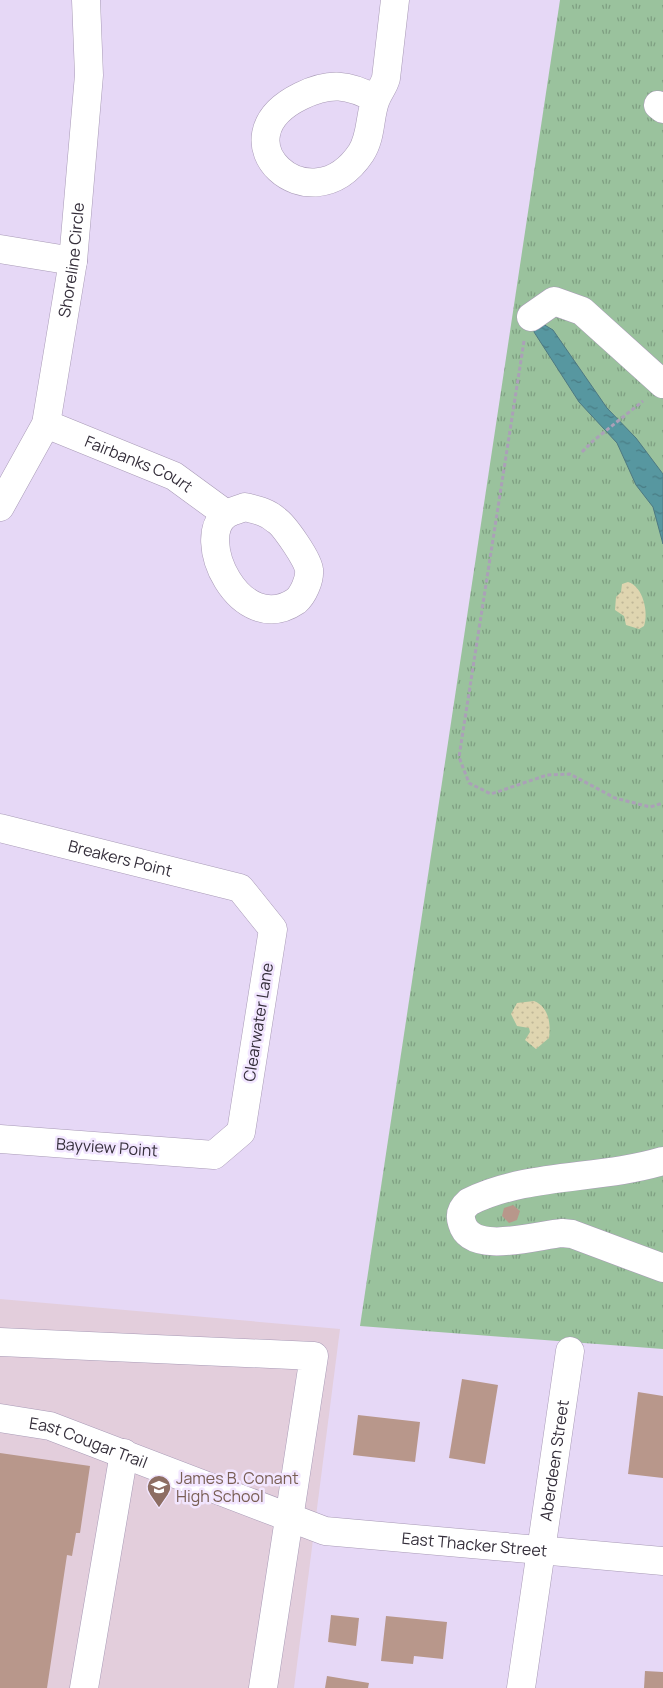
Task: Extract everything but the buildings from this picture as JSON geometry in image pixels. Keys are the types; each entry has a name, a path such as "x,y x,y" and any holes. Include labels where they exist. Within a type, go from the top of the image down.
{"street":[{"name":"Shoreline Circle","path":"0,507 46,424 73,261 89,75 86,0"},
{"path":"376,98 383,90 386,78 395,0"},
{"path":"0,249 73,261"},
{"path":"528,328 554,302 582,311 663,384"},
{"name":"Fairbanks Court","path":"46,424 174,476 226,514"},
{"name":"Breakers Point","path":"0,828 240,888"},
{"name":"Clearwater Lane","path":"214,1155 242,1132 273,929 240,888"},
{"name":"Bayview Point","path":"0,1139 214,1155"},
{"path":"663,1161 623,1172 512,1186 469,1202 463,1208 461,1219 462,1225 471,1236 486,1242 552,1234 572,1234 663,1268"},
{"path":"0,1342 314,1356 263,1688"},
{"name":"Aberdeen Street","path":"521,1688 570,1351"},
{"name":"East Cougar Trail","path":"0,1418 50,1426 289,1517"},
{"path":"84,1688 124,1453"},
{"name":"East Thacker Street","path":"289,1517 325,1531 663,1561"}],"path":[{"path":"528,328 459,757 470,783 491,794 547,776 570,774 615,798 650,807 663,802"},
{"path":"582,452 632,410"}],"shaded area":[{"name":"James B. Conant High School","path":"0,1299 340,1329 294,1688 0,1688"}],"green space":[{"path":"560,0 663,0 663,1349 360,1326"}],"sand":[{"path":"628,582 638,589 644,601 645,621 644,626 639,629 626,625 624,616 615,610 616,597 621,592 622,584"},
{"path":"534,1001 543,1007 548,1016 550,1027 549,1038 536,1049 525,1040 530,1032 529,1028 517,1026 511,1014 517,1003"}],"water":[{"path":"543,324 553,330 607,408 636,438 663,474 663,544 653,507 636,485 617,443 579,402 534,332 535,326"}],"place":[{"name":"James B. Conant High School","path":"159,1508"}]}
